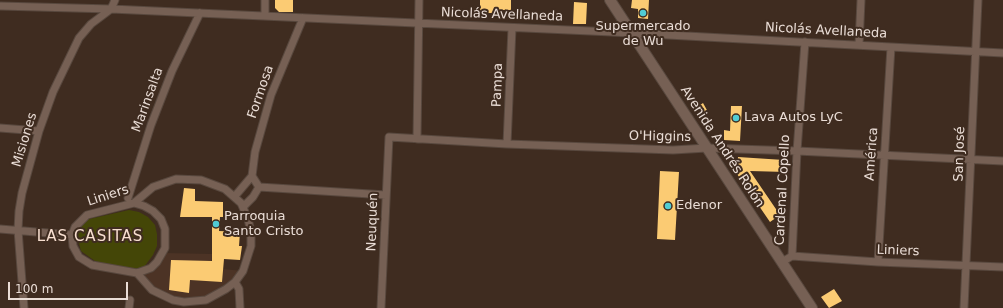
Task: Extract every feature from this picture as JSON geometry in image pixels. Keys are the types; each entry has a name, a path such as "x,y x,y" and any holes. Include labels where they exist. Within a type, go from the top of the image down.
{"main road":[{"name":"Avenida Andrés Rolón","path":"610,0 812,308"}],"street":[{"name":"Misiones","path":"24,308 18,230 22,193 39,131 53,92 79,38 92,24 111,9 115,0"},
{"path":"265,0 265,16"},
{"path":"417,139 419,0"},
{"path":"859,45 861,0"},
{"name":"San José","path":"964,308 978,0"},
{"name":"Nicolás Avellaneda","path":"0,6 111,9 419,23 1003,53"},
{"name":"Marinsalta","path":"128,198 151,125 172,71 200,13"},
{"name":"Formosa","path":"252,176 255,152 271,95 303,18"},
{"name":"Pampa","path":"507,144 512,28"},
{"name":"Cardenal Copello","path":"782,262 792,256 797,151 806,42"},
{"name":"América","path":"878,262 891,47"},
{"path":"0,128 39,131"},
{"name":"O'Higgins","path":"389,137 507,144 673,150 707,148 797,151 1003,161"},
{"name":"Neuquén","path":"381,308 389,137"},
{"path":"235,196 252,176 259,187"},
{"name":"Liniers","path":"72,235 75,227 87,215 134,203 143,195 159,185 176,179 189,178 214,183 235,196 244,207"},
{"path":"259,187 386,195"},
{"path":"136,273 152,290 162,296 184,302 206,300 226,289 235,282 245,265 251,246 251,232 244,207 259,187"},
{"path":"0,229 72,235 73,246 79,257 92,265 136,273 151,268 157,262 164,252 166,240 165,229 160,219 153,211 134,203"},
{"name":"Liniers","path":"792,256 878,262 1003,267"},
{"path":"235,282 239,289 240,308"}],"shaded area":[{"path":"129,210 139,212 148,217 155,225 157,246 153,255 144,267 137,269 121,269 95,261 81,251 77,236 80,225 85,220"},
{"path":"164,253 212,254 211,268 244,271 235,282 208,298 169,299 138,274"}],"building":[{"path":"275,0 293,0 293,12 279,12 275,8"},
{"path":"480,0 511,0 511,10 497,10 497,13 480,13"},
{"name":"Supermercado de Wu","path":"632,0 649,0 648,19 638,18 638,9 631,8"},
{"path":"574,2 587,3 586,24 573,24"},
{"path":"703,103 708,112 699,118 693,110"},
{"name":"Lava Autos LyC","path":"731,106 742,106 740,141 724,140 724,130 730,131"},
{"path":"738,157 784,160 787,164 786,172 750,171 780,215 770,222 735,171 737,169"},
{"name":"Edenor","path":"660,171 679,172 675,240 657,239"},
{"path":"184,188 195,189 195,201 223,202 223,217 220,217 219,231 240,232 239,246 242,246 240,260 224,259 222,282 190,280 189,293 169,290 171,260 212,261 212,217 180,217"},
{"path":"834,289 842,301 829,308 821,297"}],"place":[{"name":"Supermercado de Wu","path":"643,13"},
{"name":"Lava Autos LyC","path":"736,118"},
{"name":"Edenor","path":"668,206"},
{"name":"Parroquia Santo Cristo","path":"216,224"}],"district":[{"name":"LAS CASITAS","path":"90,237"}]}
